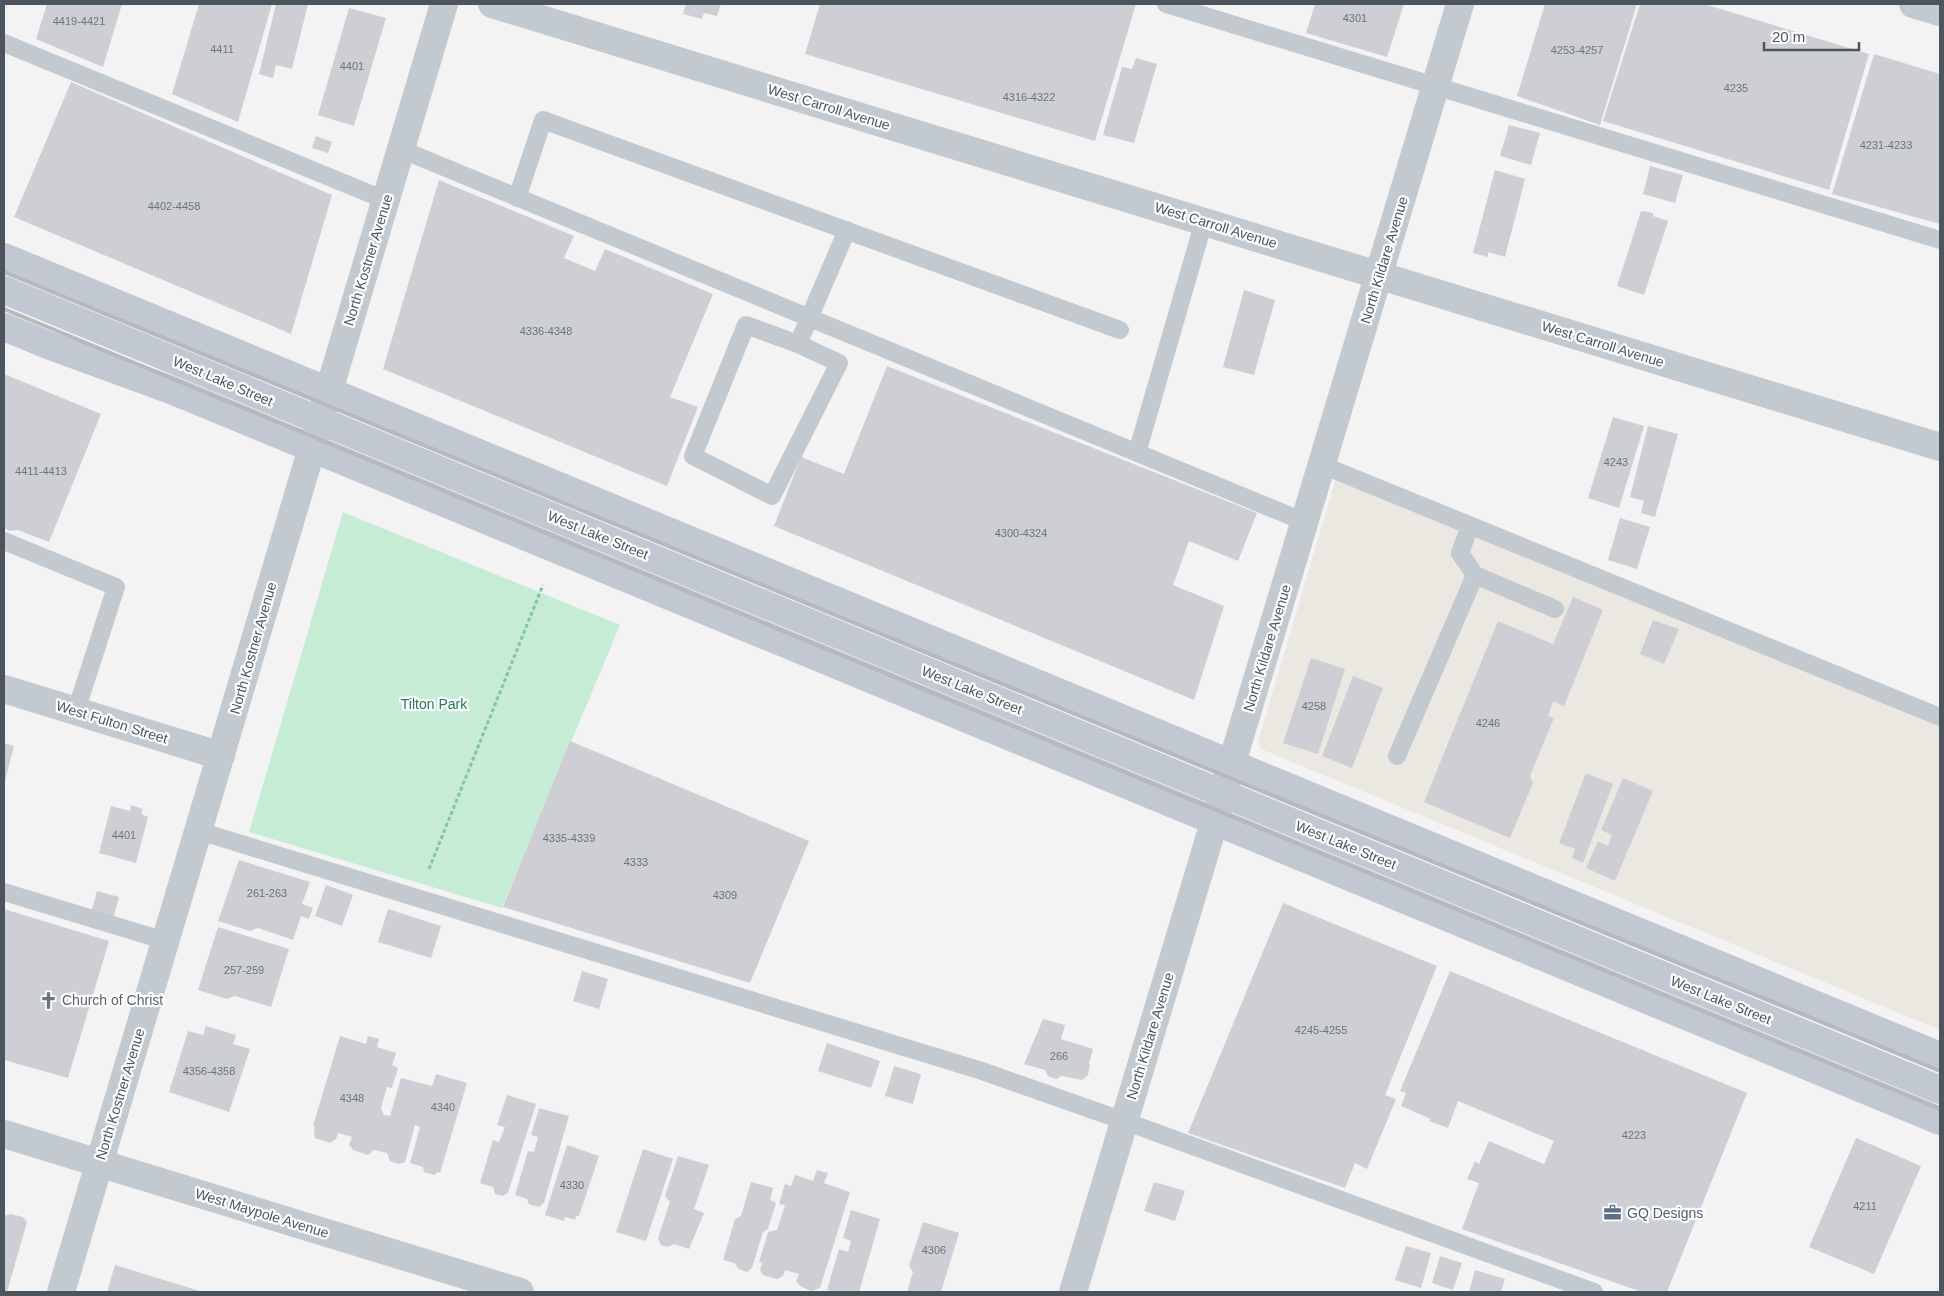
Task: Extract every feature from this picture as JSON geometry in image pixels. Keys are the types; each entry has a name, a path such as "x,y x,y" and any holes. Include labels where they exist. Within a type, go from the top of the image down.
{"main road":[{"path":"4,257 1940,1056"},
{"name":"West Lake Street","path":"4,290 1940,1090"},
{"name":"West Lake Street","path":"4,327 171,390 1940,1120"}],"street":[{"name":"North Kostner Avenue","path":"61,1292 444,4"},
{"name":"West Carroll Avenue","path":"492,4 1940,447"},
{"name":"North Kildare Avenue","path":"1073,1292 1460,4"},
{"path":"1913,4 1940,12"},
{"name":"West Fulton Street","path":"4,689 221,756"},
{"name":"West Maypole Avenue","path":"4,1134 520,1292"}],"lane":[{"path":"1166,4 1940,240"},
{"path":"4,43 386,200"},
{"path":"516,198 543,120 1120,330"},
{"path":"400,150 1305,522"},
{"path":"1137,453 1204,221"},
{"path":"798,344 847,230"},
{"path":"746,325 798,344 839,363 772,496 694,456 746,325"},
{"path":"1322,465 1940,717"},
{"path":"1470,526 1460,553 1476,575 1555,609"},
{"path":"4,541 116,587 76,711"},
{"path":"1397,756 1476,575"},
{"path":"199,831 982,1071 1594,1292"},
{"path":"4,892 166,941"}],"path":[{"path":"429,869 543,585"}],"shaded area":[{"path":"1338,471 1940,717 1940,1030 1261,749 1258,742"}],"green space":[{"name":"Tilton Park","path":"343,512 620,625 502,908 249,832"}],"building":[{"path":"47,4 122,4 103,67 36,39"},
{"path":"199,4 272,4 238,122 172,94"},
{"path":"276,4 308,4 292,69 276,65 273,78 259,74"},
{"path":"686,4 721,4 717,16 704,13 702,19 683,14"},
{"path":"820,4 1136,4 1095,141 805,54"},
{"path":"1315,4 1404,4 1387,57 1306,33"},
{"path":"1545,4 1637,4 1600,125 1517,96"},
{"path":"1640,4 1704,4 1869,54 1829,190 1603,121"},
{"path":"349,8 386,18 354,126 318,115"},
{"path":"1874,54 1940,74 1940,224 1832,194"},
{"path":"1136,58 1157,64 1134,143 1103,135 1122,67 1132,69"},
{"path":"71,82 332,195 291,334 14,217"},
{"path":"1509,125 1540,133 1531,165 1500,156"},
{"path":"316,136 332,142 328,153 312,148"},
{"path":"1650,166 1683,175 1675,203 1643,194"},
{"path":"1495,170 1525,179 1505,257 1488,252 1488,257 1473,253"},
{"path":"439,180 574,236 564,258 595,271 605,249 713,294 670,397 698,407 667,486 383,369"},
{"path":"1641,211 1653,213 1653,216 1668,221 1644,295 1617,286"},
{"path":"1244,290 1275,300 1254,375 1223,367"},
{"path":"887,366 1257,513 1238,561 1189,541 1173,585 1224,606 1194,700 774,526 801,457 844,474"},
{"path":"4,374 101,414 49,542 18,530 10,531 4,528"},
{"path":"1613,417 1644,426 1619,508 1588,498"},
{"path":"1648,426 1678,434 1655,517 1641,513 1644,501 1630,497"},
{"path":"1620,518 1650,527 1637,569 1608,560"},
{"path":"1573,597 1603,610 1564,706 1553,701 1548,716 1554,718 1530,776 1533,783 1510,838 1424,802 1498,621 1553,644"},
{"path":"1653,620 1679,629 1664,664 1640,654"},
{"path":"1311,658 1345,669 1318,754 1283,743"},
{"path":"1353,676 1383,688 1352,768 1322,756"},
{"path":"570,741 809,841 750,983 503,907"},
{"path":"4,743 14,746 4,785"},
{"path":"1586,773 1613,784 1583,863 1572,858 1575,849 1559,843"},
{"path":"1623,778 1653,791 1615,881 1586,868 1598,841 1608,846 1612,835 1601,830"},
{"path":"131,805 143,809 141,814 148,817 136,863 99,853 111,806 130,811"},
{"path":"239,860 310,882 302,904 313,908 309,919 301,916 293,940 258,928 250,931 218,921"},
{"path":"326,885 353,895 342,926 315,916"},
{"path":"97,891 119,897 113,919 91,913"},
{"path":"1283,903 1437,966 1385,1095 1396,1099 1367,1169 1355,1163 1345,1188 1188,1133"},
{"name":"Church of Christ","path":"4,909 109,941 68,1078 4,1060"},
{"path":"388,909 441,926 431,958 378,942"},
{"path":"218,927 289,949 271,1007 235,996 227,999 198,990"},
{"path":"582,971 608,979 599,1009 573,1001"},
{"path":"1450,971 1747,1093 1667,1292 1642,1292 1462,1229 1479,1183 1467,1179 1475,1161 1479,1164 1489,1141 1544,1164 1554,1141 1458,1101 1448,1128 1429,1121 1431,1119 1401,1106 1406,1093 1400,1091"},
{"path":"1043,1019 1065,1025 1061,1039 1093,1049 1088,1075 1082,1080 1062,1076 1056,1079 1048,1076 1045,1070 1024,1064"},
{"path":"206,1026 236,1035 233,1044 250,1049 229,1112 169,1092 188,1031 203,1035"},
{"path":"340,1036 366,1044 368,1036 379,1039 377,1047 396,1053 392,1065 398,1068 392,1088 387,1087 381,1108 384,1115 390,1116 401,1078 432,1086 436,1074 467,1083 440,1173 438,1172 434,1175 424,1172 423,1167 410,1163 420,1127 415,1125 405,1162 399,1164 390,1161 387,1153 374,1150 368,1155 353,1150 349,1145 352,1137 338,1133 336,1139 330,1143 315,1138 315,1126 313,1126"},
{"path":"827,1043 880,1061 871,1088 818,1071"},
{"path":"894,1066 921,1074 913,1104 885,1096"},
{"path":"507,1095 536,1104 508,1193 503,1196 495,1194 493,1187 480,1183 493,1140 499,1142 505,1127 497,1125"},
{"path":"539,1108 569,1116 544,1203 539,1207 529,1204 527,1199 515,1195 528,1151 534,1152 538,1137 531,1135"},
{"path":"1856,1138 1921,1166 1874,1274 1809,1247"},
{"path":"567,1145 599,1156 579,1216 576,1216 575,1220 565,1217 564,1221 545,1215"},
{"path":"643,1149 673,1159 646,1241 616,1232"},
{"path":"678,1156 709,1165 694,1209 704,1213 689,1249 674,1244 668,1247 661,1245 658,1238 670,1202 665,1196"},
{"path":"817,1170 828,1173 824,1183 850,1192 820,1288 811,1291 800,1286 796,1281 799,1274 785,1270 783,1276 777,1279 763,1275 760,1270 762,1263 759,1262 768,1232 777,1230 785,1205 779,1204 785,1184 791,1186 795,1175 813,1181"},
{"path":"751,1182 773,1188 770,1200 776,1203 768,1229 763,1232 752,1268 747,1272 738,1269 735,1263 723,1260 735,1219 741,1216"},
{"path":"1154,1182 1185,1191 1175,1221 1144,1211"},
{"path":"851,1210 880,1219 859,1292 835,1292 827,1290 839,1249 848,1252 851,1241 843,1238"},
{"path":"11,1214 23,1217 27,1222 7,1292 4,1292 4,1216"},
{"path":"923,1222 959,1233 941,1292 907,1292 913,1272 909,1266"},
{"path":"1406,1246 1431,1253 1421,1288 1395,1280"},
{"path":"1440,1256 1462,1263 1453,1290 1432,1283"},
{"path":"115,1265 203,1292 107,1292"},
{"path":"1475,1270 1505,1279 1501,1292 1469,1292"}],"railway":[{"path":"4,272 1940,1071"},
{"path":"4,309 1940,1109"}],"place":[{"name":"Church of Christ","path":"48,1000"},
{"name":"GQ Designs","path":"1613,1213"}]}
